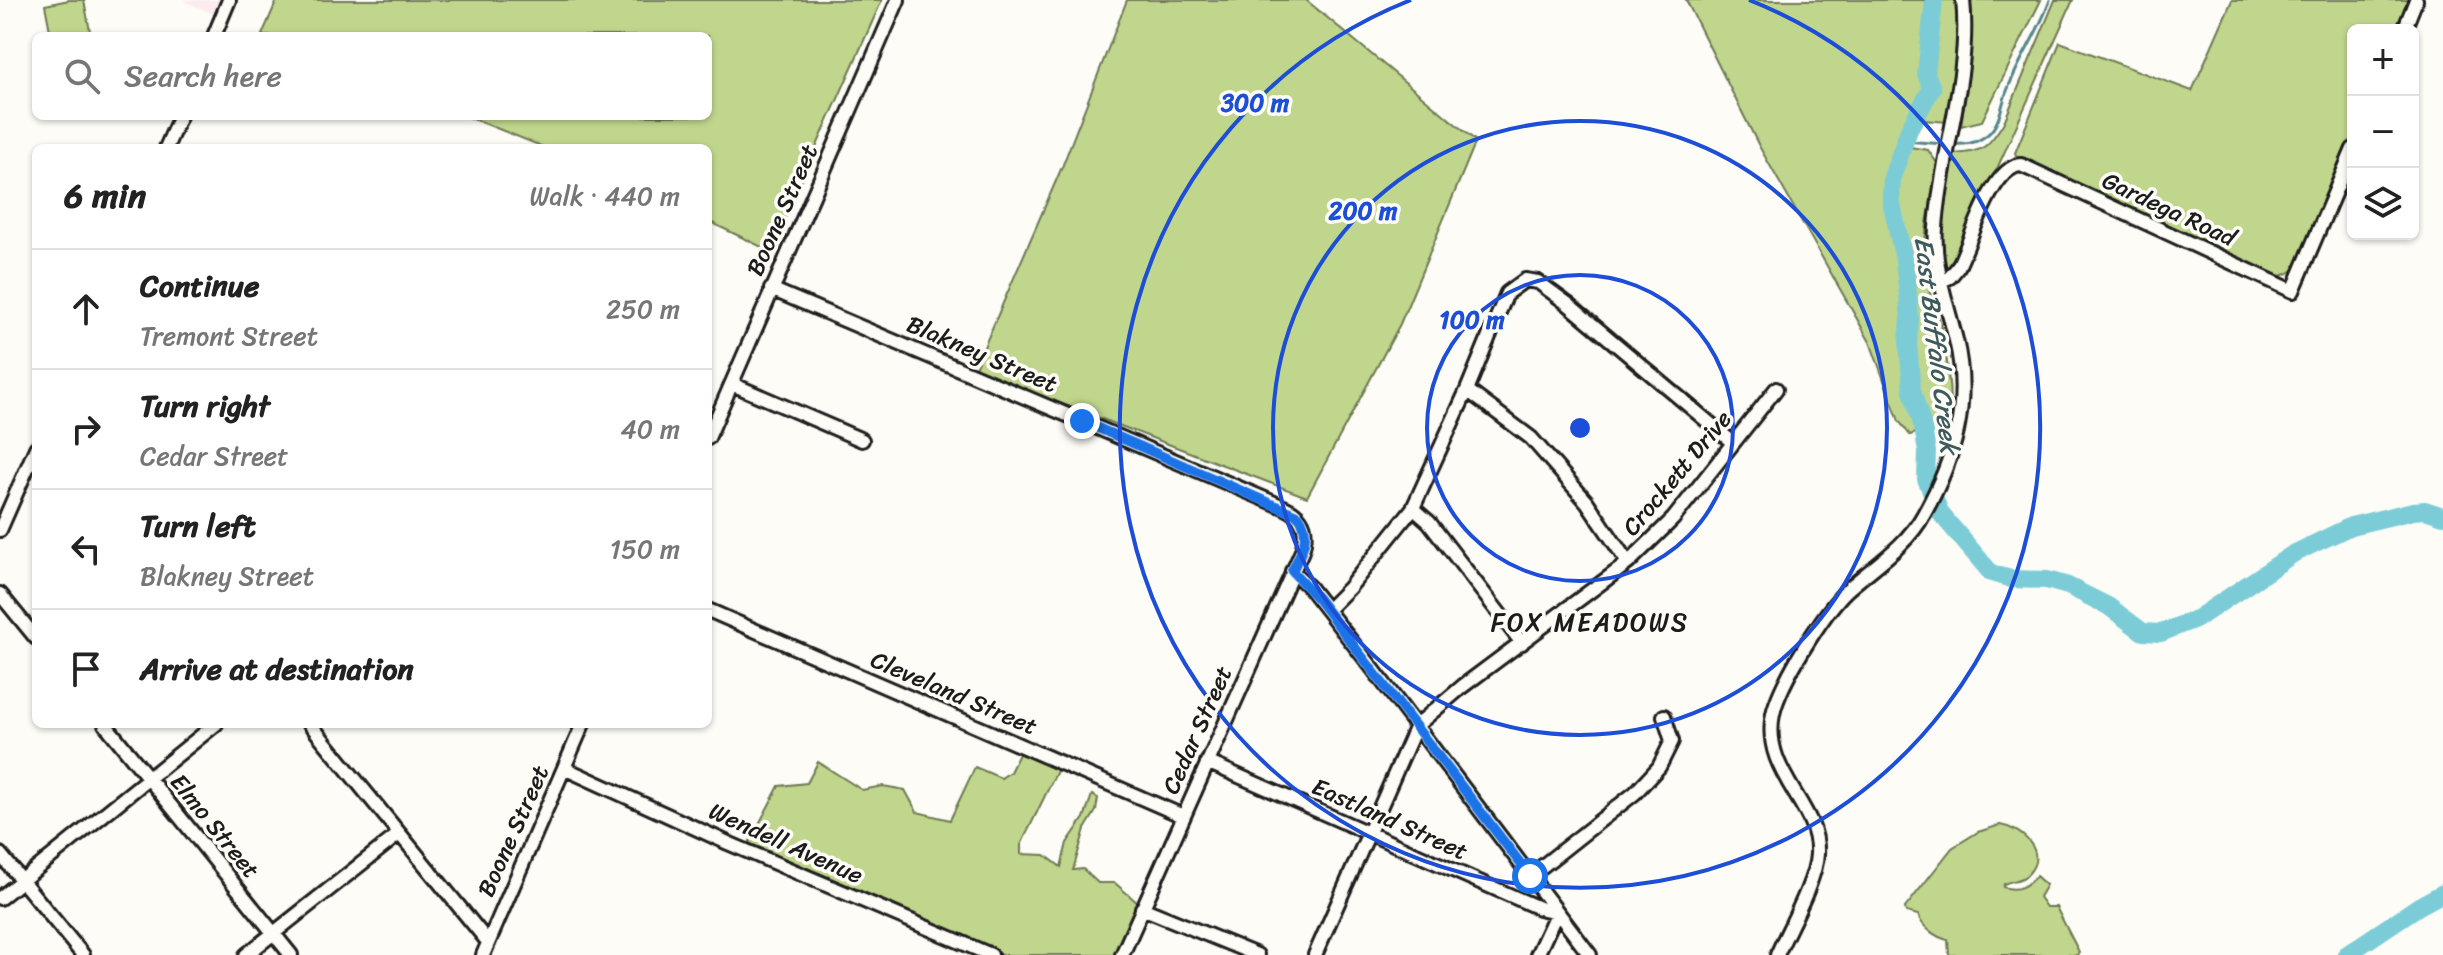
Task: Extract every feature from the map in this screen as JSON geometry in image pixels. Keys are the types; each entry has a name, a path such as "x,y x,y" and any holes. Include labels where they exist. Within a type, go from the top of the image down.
{"street":[{"path":"216,32 229,0"},
{"name":"Boone Street","path":"712,429 898,0"},
{"path":"1777,955 1813,874 1818,850 1813,828 1780,767 1771,739 1773,713 1781,693 1838,599 1903,542 1925,513 1955,447 1962,409 1961,368 1941,281 1936,224 1962,68 1963,0"},
{"path":"2406,24 2416,0"},
{"path":"168,144 178,120"},
{"name":"Gardega Road","path":"1941,281 1950,277 1958,267 1996,182 2010,167 2021,165 2293,291 2347,163"},
{"path":"1327,610 1349,588 1413,508 1507,293 1525,280 1538,282 1732,442"},
{"name":"Blakney Street","path":"771,289 1286,508 1299,516 1303,523"},
{"path":"732,384 862,440"},
{"name":"Crockett Drive","path":"1416,726 1463,686 1628,563 1673,519 1776,389"},
{"path":"1467,390 1531,438 1587,502 1628,563"},
{"path":"2,520 32,456"},
{"path":"1413,508 1429,522 1522,643"},
{"name":"Cedar Street","path":"1122,955 1305,541 1303,523"},
{"path":"1292,571 1327,610 1590,955"},
{"path":"0,594 32,633"},
{"name":"Cleveland Street","path":"712,612 1183,816"},
{"path":"1530,876 1635,793 1659,767 1672,741 1664,716"},
{"path":"1315,955 1416,726"},
{"name":"Elmo Street","path":"108,728 291,955"},
{"path":"0,898 211,728"},
{"path":"313,728 488,942"},
{"name":"Boone Street","path":"483,955 581,728"},
{"name":"Eastland Street","path":"1207,762 1539,908 1557,912"},
{"name":"Wendell Avenue","path":"564,768 728,843 991,955"},
{"path":"246,955 399,834"},
{"path":"0,854 83,955"},
{"path":"1142,908 1257,955"},
{"path":"1537,955 1557,912"}],"shaded area":[{"path":"182,0 219,0 213,14"}],"green space":[{"path":"84,0 90,32 50,32 45,5"},
{"path":"277,0 882,0 770,251 712,223 712,144 536,144 476,120 712,120 712,32 263,32"},
{"path":"1127,0 1306,0 1476,141 1400,324 1307,497 974,370 1062,167"},
{"path":"1686,0 1957,0 1959,48 1949,122 1921,120 1910,147 1928,150 1939,166 1927,224 1925,267 1944,344 1950,422 1910,435 1899,421 1870,342 1759,146"},
{"path":"1970,0 2041,0 1982,121 1961,126 1970,61"},
{"path":"2055,0 2073,0 1955,262 1947,267 1943,256 1942,228 1952,154 1983,147 1998,131"},
{"path":"2232,0 2410,0 2400,24 2347,24 2347,152 2301,263 2290,272 2268,275 2017,157 2015,153 2060,42 2192,91"},
{"path":"1020,752 1058,769 1021,845 1021,854 1045,855 1061,867 1067,843 1084,818 1092,795 1098,798 1073,870 1083,869 1098,883 1115,883 1138,903 1117,955 1002,955 749,843 779,786 807,783 818,762 862,790 883,786 905,790 917,812 950,820 975,767 1001,778 1010,772"},
{"path":"2000,825 2024,836 2030,842 2035,857 2034,866 2026,876 2003,887 2022,887 2036,876 2046,885 2039,897 2046,907 2056,907 2079,952 2077,955 1949,955 1948,940 1930,931 1918,915 1906,912 1905,908 1952,848 1978,832"}],"waterway":[{"name":"East Buffalo Creek","path":"1934,0 1926,74 1932,88 1910,127 1892,177 1891,200 1904,260 1912,391 1927,452 1926,479 1941,514 1991,573 2011,579 2047,580 2068,586 2108,606 2143,632 2161,633 2198,618 2293,554 2351,526 2413,511 2425,510 2443,516"},
{"path":"1951,144 1978,140 1995,126 2012,79 2050,0"},
{"path":"1905,141 1944,144"},
{"name":"East Buffalo Creek","path":"2346,955 2443,893"}],"district":[{"name":"FOX MEADOWS","path":"1590,622"}],"route":[{"path":"1082,421 1299,516 1305,541 1292,571 1309,587 1370,665 1530,876"}]}
